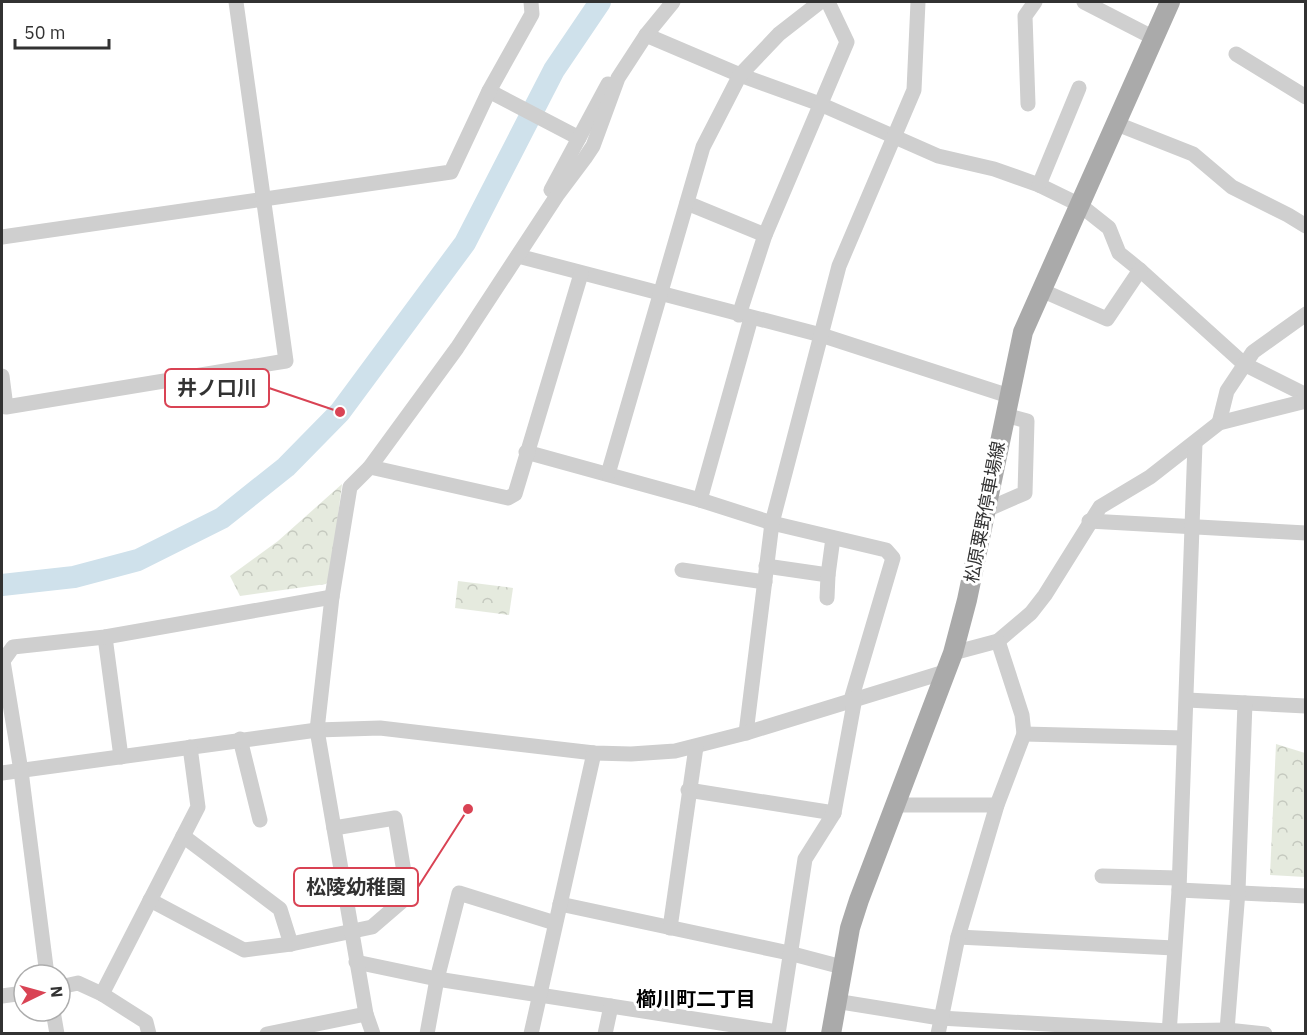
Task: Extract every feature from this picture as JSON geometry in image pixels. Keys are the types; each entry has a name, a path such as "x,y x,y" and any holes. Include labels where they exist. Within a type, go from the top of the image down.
{"main road":[{"name":"松原粟野停車場線","path":"831,1034 835,1001 850,928 859,900 951,662 967,600 1023,332 1118,124 1170,2"}],"street":[{"path":"2,376 6,407 286,361 236,2"},
{"path":"2,237 451,172 494,94 532,14 531,2"},
{"path":"373,1034 366,1014 356,962 317,730 332,597 350,487 370,467 457,348 558,194 593,146 618,78 646,35 673,2"},
{"path":"608,474 703,147 740,75 779,34 820,2"},
{"path":"700,500 765,235 847,42 828,2"},
{"path":"746,733 772,523 839,266 914,90 918,2"},
{"path":"1028,104 1026,16 1035,2"},
{"path":"1084,2 1154,38"},
{"path":"646,35 740,75 820,104 938,156 994,170 1039,185 1080,205 1109,228 1119,253 1244,364 1305,395"},
{"path":"1236,54 1305,97"},
{"path":"558,194 551,190 575,135 608,84 618,78"},
{"path":"1039,185 1079,88"},
{"path":"494,94 575,135"},
{"path":"1118,124 1193,154 1232,187 1305,226"},
{"path":"687,203 765,235"},
{"path":"518,256 821,336 1007,405 1027,421 1025,493 986,510"},
{"path":"1041,290 1107,319 1140,270"},
{"path":"370,467 508,498 515,494 581,274"},
{"path":"1219,423 1227,391 1253,352 1305,314"},
{"path":"2,773 317,730 380,728 594,753 631,754 675,751 746,733 853,699 951,662 998,641 1031,613 1046,595 1089,521 1100,507 1150,477 1219,423 1305,401"},
{"path":"1169,1032 1179,884 1195,443"},
{"path":"356,962 437,979 610,1006 684,1026 778,1033 805,859 834,813 853,699 893,558 886,550 772,523 700,500 526,452"},
{"path":"1089,521 1305,533"},
{"path":"827,598 833,538"},
{"path":"682,570 828,575"},
{"path":"45,963 21,771 3,661 13,647 105,637 332,597"},
{"path":"105,637 121,757"},
{"path":"939,1026 958,937 997,805 1024,734 1022,715 998,641"},
{"path":"1187,700 1305,706"},
{"path":"1227,1030 1238,891 1245,702"},
{"path":"1024,734 1184,738"},
{"path":"240,739 260,820"},
{"path":"102,994 198,807 190,747"},
{"path":"670,928 688,790 696,747"},
{"path":"531,1034 594,753"},
{"path":"688,790 834,813"},
{"path":"896,804 997,805"},
{"path":"150,900 244,950 291,944 372,927 408,897 395,818 334,828"},
{"path":"183,836 280,909 291,944"},
{"path":"1102,876 1305,896"},
{"path":"427,1034 437,979 459,893 555,924"},
{"path":"560,904 789,953 842,967"},
{"path":"958,937 1174,948"},
{"path":"72,985 78,984 102,994 146,1022 149,1034"},
{"path":"835,1001 939,1026 1169,1032 1227,1030 1263,1033"},
{"path":"604,1034 610,1006"},
{"path":"267,1034 340,1026 366,1014"}],"green space":[{"path":"342,484 330,579 326,584 240,596 230,576 278,541"},
{"path":"458,581 513,588 509,615 455,608"},
{"path":"1276,744 1305,753 1305,877 1270,875"}],"waterway":[{"path":"2,585 74,577 138,560 222,518 286,467 340,412 465,243 554,70 600,2"}],"place":[{"name":"井ノ口川","path":"340,412"},
{"name":"松陵幼稚園","path":"468,809"}],"district":[{"name":"櫛川町二丁目","path":"696,999"}]}
